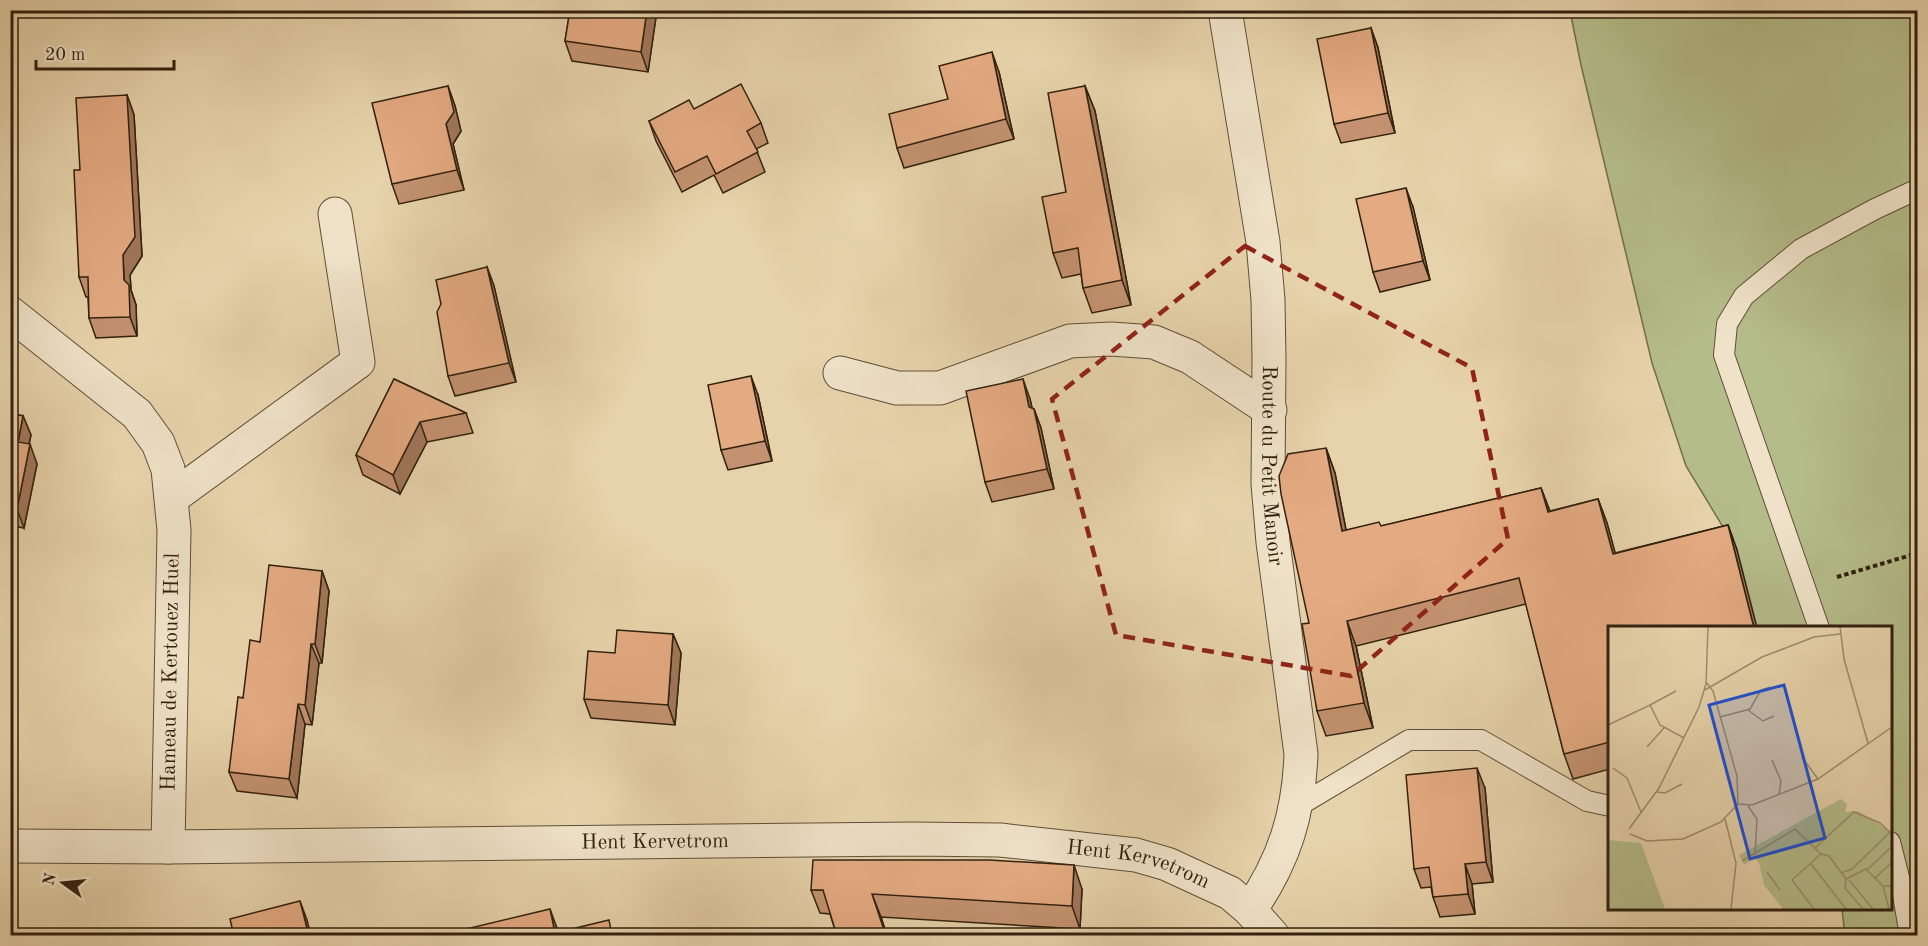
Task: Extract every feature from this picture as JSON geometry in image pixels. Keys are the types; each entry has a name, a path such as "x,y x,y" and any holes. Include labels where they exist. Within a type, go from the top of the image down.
{"street":[{"name":"Route du Petit Manoir","path":"1225,10 1263,242 1268,300 1270,410 1268,484 1273,542 1301,754 1300,788 1287,839 1278,864 1250,910"},
{"path":"172,497 358,362 335,214"},
{"name":"Hameau de Kertouez Huel","path":"10,313 137,414 158,443 168,469 174,542 168,847"},
{"path":"840,373 897,388 940,388 1070,341 1111,339 1154,342 1190,357 1270,410"},
{"name":"Hent Kervetrom","path":"10,846 168,847 1000,840 1136,855 1167,864 1230,893 1250,910 1273,936"}],"lane":[{"path":"1819,626 1724,355 1727,324 1744,296 1801,249 1917,189"},
{"path":"1295,808 1409,740 1481,740 1587,801 1608,806"},
{"path":"1894,869 1910,936"}],"path":[{"path":"1805,586 1917,553"}],"highlighted area":[{"path":"1245,246 1472,368 1508,539 1351,676 1116,635 1052,399"}],"green space":[{"path":"1570,11 1917,11 1917,935 1845,935 1842,910 1892,910 1892,626 1756,626 1737,550 1686,466 1652,363"}],"building":[{"path":"570,10 647,10 641,52 565,41"},
{"path":"1371,28 1388,113 1334,124 1317,39"},
{"path":"992,52 1006,119 897,148 889,114 948,99 939,66"},
{"path":"741,84 761,123 747,131 758,152 716,174 707,156 675,172 649,121 689,100 694,109"},
{"path":"448,86 454,112 446,124 457,170 392,184 372,103"},
{"path":"1085,86 1122,280 1083,288 1078,248 1053,253 1042,197 1066,192 1048,93"},
{"path":"127,95 135,237 123,255 124,280 129,285 130,317 89,318 88,277 79,277 74,170 80,170 76,98"},
{"path":"1406,188 1423,261 1373,272 1356,199"},
{"path":"487,267 509,363 448,376 437,312 441,304 436,280"},
{"path":"751,376 765,441 721,450 708,385"},
{"path":"394,379 466,413 420,422 393,475 356,455"},
{"path":"1023,379 1029,407 1034,409 1047,469 985,482 966,391"},
{"path":"10,413 23,416 18,442 30,444 17,509 10,507"},
{"path":"1326,448 1342,531 1379,522 1381,526 1541,488 1548,512 1598,499 1613,554 1728,525 1753,626 1608,626 1608,743 1564,754 1519,578 1347,621 1364,703 1317,711 1302,624 1309,623 1281,494 1279,476 1288,454"},
{"path":"269,565 322,571 315,644 311,644 305,705 298,704 289,779 229,772 238,697 243,698 250,640 260,642"},
{"path":"617,630 673,634 668,705 584,699 588,651 615,653"},
{"path":"1477,768 1486,862 1465,864 1468,894 1433,897 1429,867 1414,869 1406,775"},
{"path":"813,860 989,860 1074,865 1072,906 872,894 886,936 837,936 823,890 811,890"},
{"path":"300,901 309,936 234,936 230,919"},
{"path":"550,909 555,933 609,920 612,936 462,936 467,934 466,929"},
{"path":"1554,932 1594,936 1554,936"}]}
